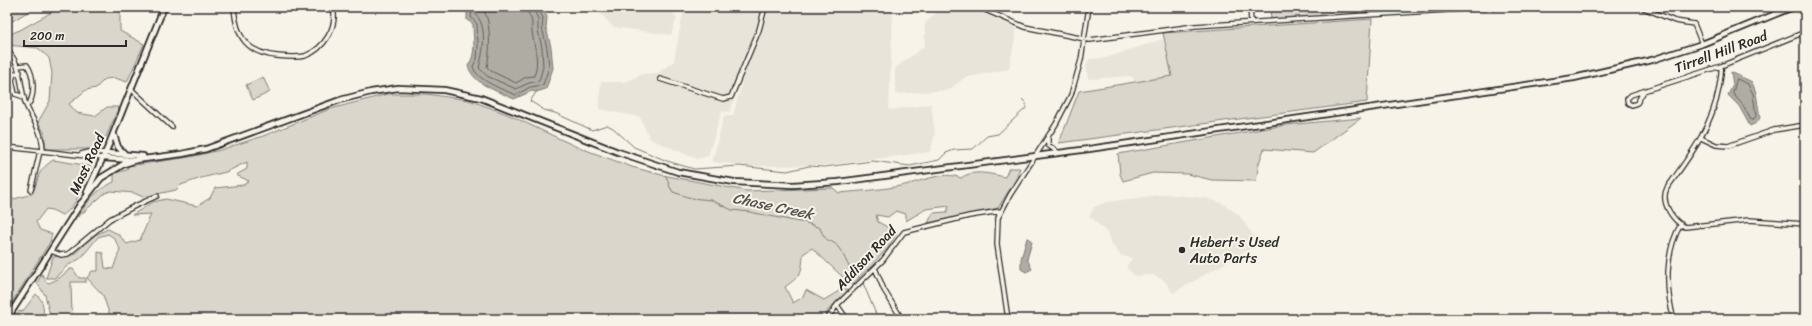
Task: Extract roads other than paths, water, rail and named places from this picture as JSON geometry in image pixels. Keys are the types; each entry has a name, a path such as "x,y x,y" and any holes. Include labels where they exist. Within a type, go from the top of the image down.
{"main road":[{"name":"Mast Road","path":"7,319 52,251 80,204 114,134 164,7"},
{"path":"80,204 105,175 117,167 136,160 206,149 356,96 386,90 414,88 450,91 481,98 644,162 686,174 734,182 773,185 814,184 1059,153 1561,81 1632,65 1702,44 1793,7"},
{"path":"114,134 118,147 128,156"},
{"path":"104,156 161,156"},
{"path":"104,156 136,160"}],"street":[{"path":"234,7 236,26 250,47 263,54 292,57 307,55 322,45 333,25 335,17 333,7"},
{"path":"660,78 723,99 729,99 733,94 759,30 765,7"},
{"path":"978,7 1025,27 1096,40 1180,27 1495,7"},
{"path":"1008,319 996,238 996,225 1000,211 1048,137 1072,91 1085,39 1089,7"},
{"path":"1250,7 1251,22"},
{"path":"1641,7 1675,21 1694,24 1702,44"},
{"name":"Tirrell Hill Road","path":"1644,91 1636,104 1631,105 1628,103 1627,98 1629,96 1644,91 1721,66 1805,32"},
{"path":"7,50 18,66 27,106 41,133 42,151 31,190"},
{"path":"18,66 27,65 31,75 32,97 27,106"},
{"path":"1721,66 1714,110 1702,138 1666,191 1666,205 1681,224 1690,227 1755,220 1805,224"},
{"path":"20,72 14,74 12,84 15,94 24,97"},
{"path":"131,89 172,127"},
{"path":"1702,138 1716,145 1732,145 1774,130 1805,125"},
{"path":"1048,137 1048,145 1059,153"},
{"path":"7,147 80,154 89,152 104,156"},
{"path":"52,251 61,255 68,254 110,219 157,196"},
{"name":"Addison Road","path":"827,319 837,304 875,268 890,250 900,234 907,230 974,214 1000,211"},
{"path":"1674,319 1669,298 1669,261 1673,239 1681,224"},
{"path":"875,268 884,290 902,319"},
{"path":"837,304 847,319"}],"water":[{"path":"470,7 540,7 544,10 547,17 546,28 551,47 553,68 546,89 536,92 532,91 514,99 487,87 475,78 468,66 474,51 473,24 467,20 467,12"},
{"path":"1731,72 1752,82 1756,93 1760,118 1756,123 1750,126 1739,106 1728,95 1733,85"},
{"path":"1027,238 1029,238 1032,242 1027,259 1032,269 1026,272 1021,269 1021,259"}],"waterway":[{"path":"537,91 530,101 544,110 555,113 592,130 607,125 613,128 634,147 667,161 694,169 739,166 787,171 809,166 824,167 873,161 910,166 939,160 946,153 954,150 973,149 987,136 998,134 1026,108 1026,103 1022,99"},
{"name":"Chase Creek","path":"666,176 673,192 691,198 711,200 732,210 804,222 820,228 822,234 838,247 852,271 860,278"},
{"name":"Chase Creek","path":"863,283 878,319"}],"place":[{"name":"Hebert's Used Auto Parts","path":"1182,250"}]}
